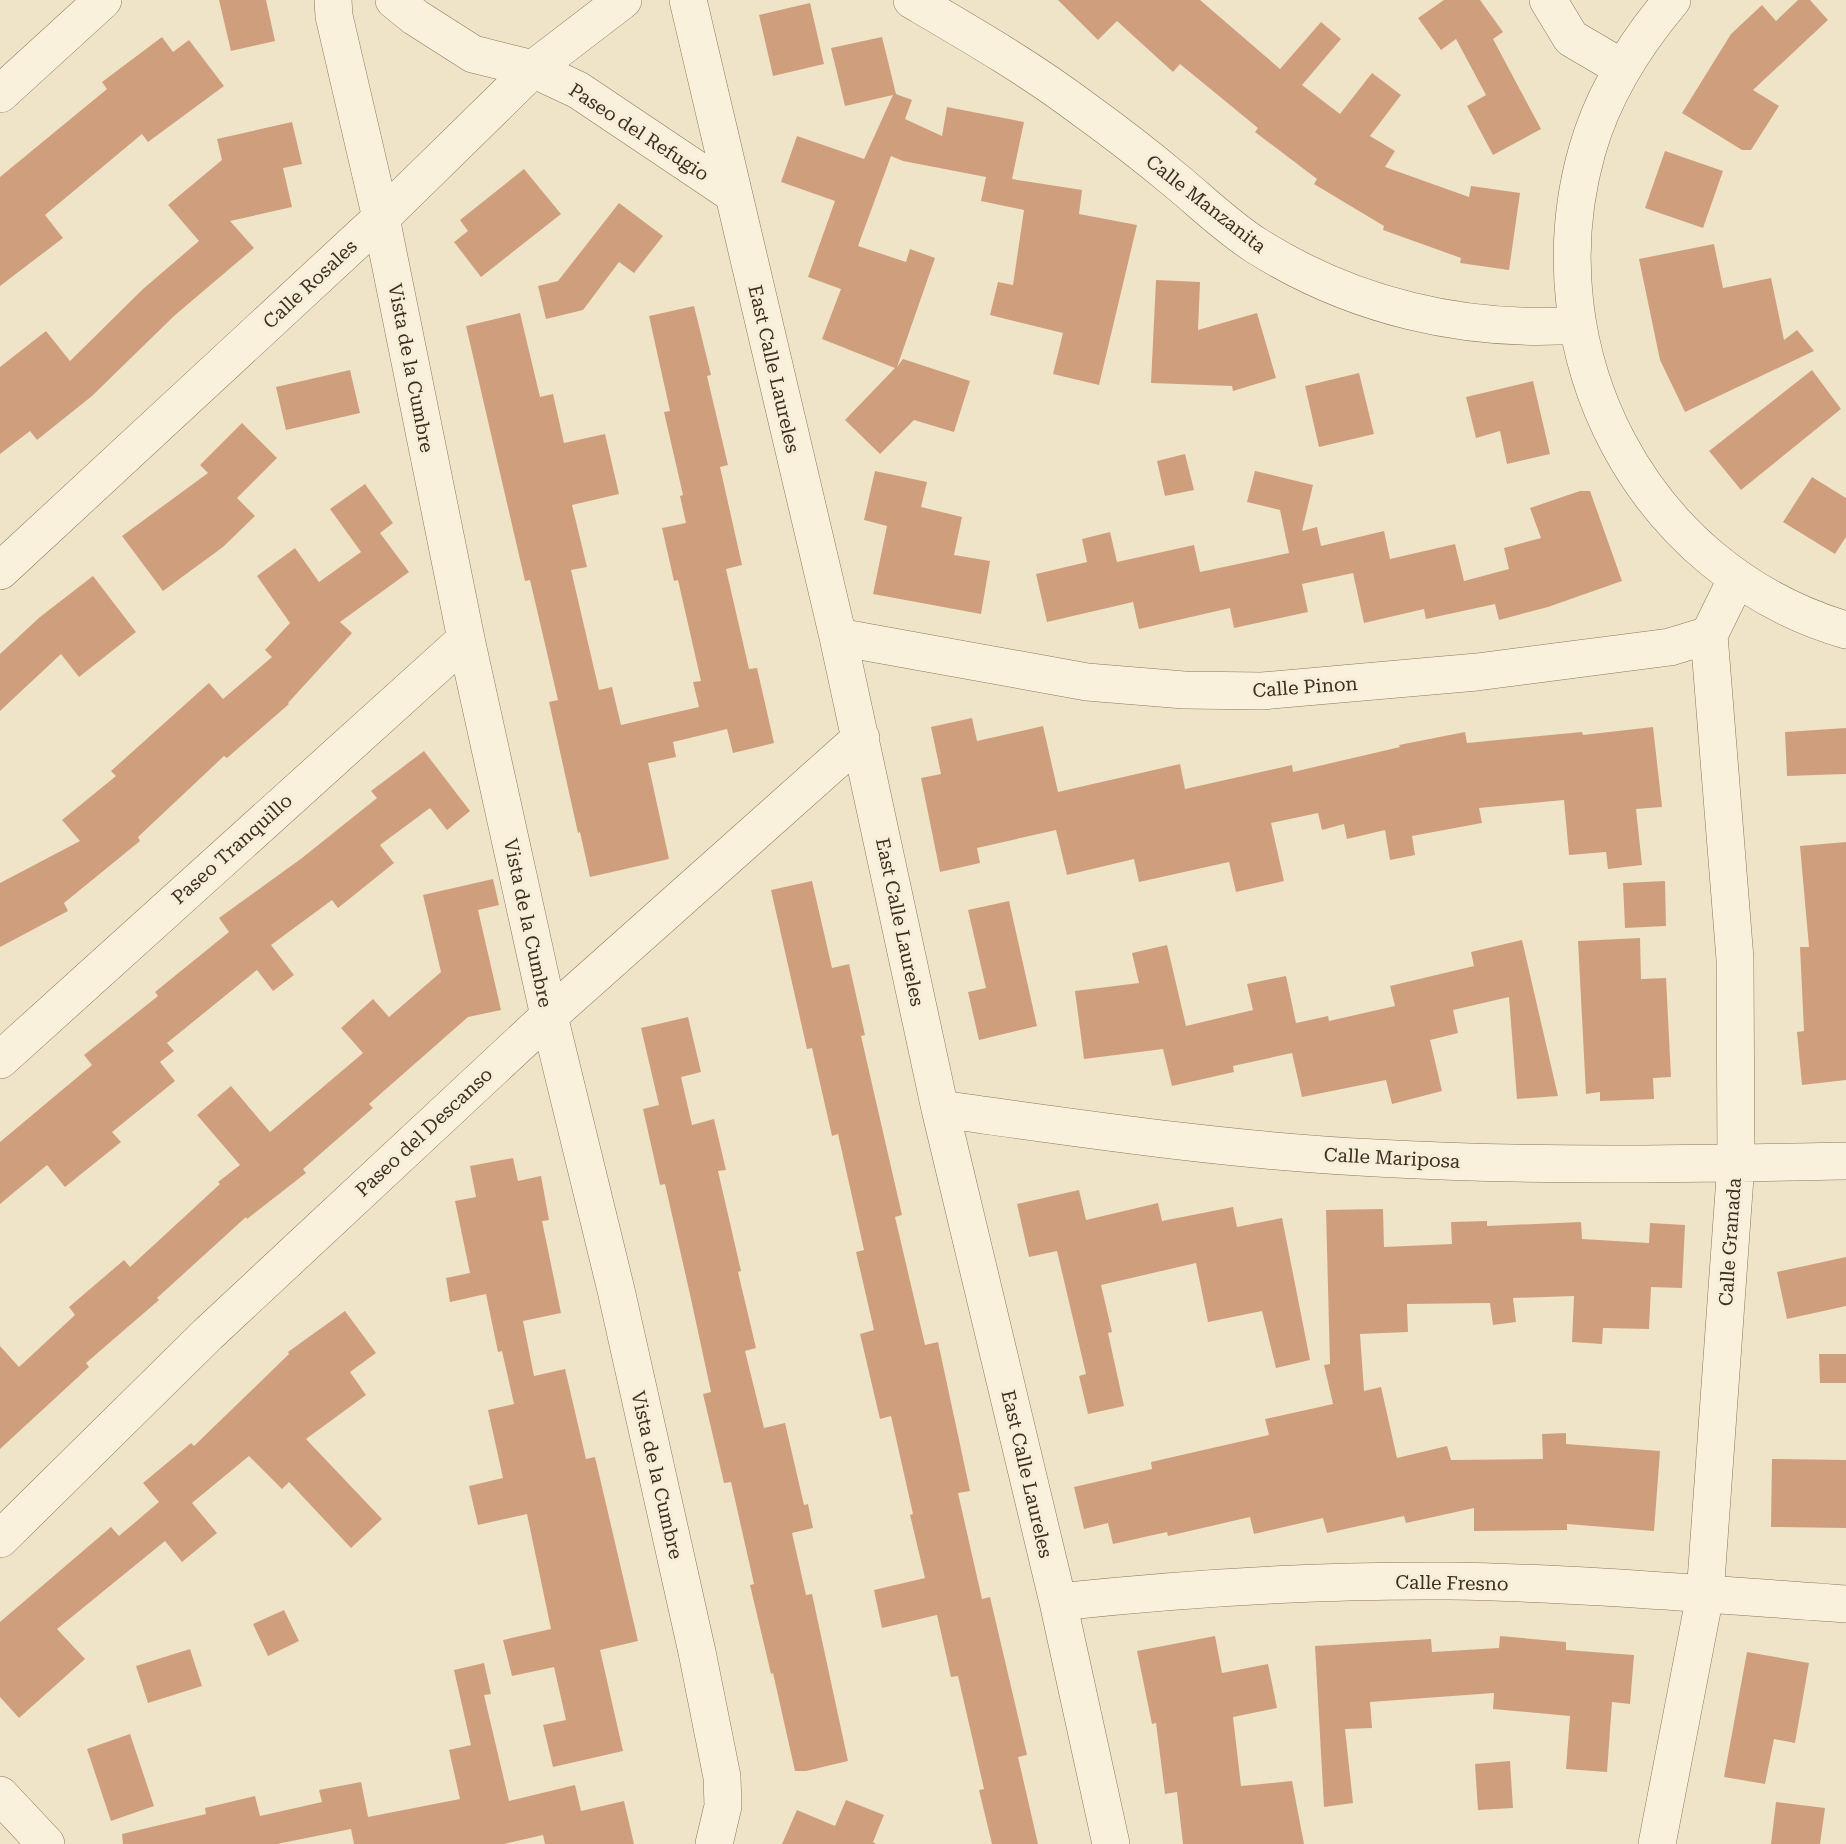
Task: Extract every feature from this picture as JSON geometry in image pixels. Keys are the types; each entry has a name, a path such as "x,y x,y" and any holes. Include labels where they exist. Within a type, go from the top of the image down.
{"street":[{"path":"0,94 103,0"},
{"name":"Vista de la Cumbre","path":"333,0 334,16 381,218 466,639 549,1016 616,1290 712,1727 722,1777 723,1806 714,1844"},
{"name":"Paseo del Refugio","path":"394,0 415,17 473,54 533,69 578,90 733,194"},
{"name":"Calle Rosales","path":"0,571 381,218 533,69 623,0"},
{"name":"East Calle Laureles","path":"688,0 838,637 940,1109 1058,1602 1111,1844"},
{"name":"Calle Manzanita","path":"912,0 983,41 1080,106 1176,180 1214,215 1256,246 1301,272 1366,299 1419,314 1473,323 1546,327 1577,325"},
{"path":"1548,0 1571,38 1622,68"},
{"path":"1672,0 1649,27 1622,68 1602,108 1587,150 1577,193 1572,237 1577,325 1585,363 1597,399 1631,468 1679,528 1707,555 1737,578 1780,603 1825,624 1846,630"},
{"path":"1709,635 1737,578"},
{"name":"Calle Pinon","path":"838,637 1087,682 1184,690 1262,691 1477,672 1670,647 1709,635"},
{"name":"Calle Granada","path":"1657,1844 1705,1595 1736,1163 1735,959 1709,635"},
{"name":"Paseo Tranquillo","path":"0,1060 466,639"},
{"name":"Paseo del Descanso","path":"0,1539 208,1334 549,1016 861,738"},
{"name":"Calle Mariposa","path":"940,1109 1234,1148 1375,1158 1542,1164 1846,1161"},
{"name":"Calle Fresno","path":"1058,1602 1180,1589 1315,1582 1450,1581 1846,1604"},
{"path":"0,1795 46,1844"}],"building":[{"path":"219,0 266,0 275,41 231,51"},
{"path":"1058,0 1200,0 1280,69 1321,22 1341,39 1302,85 1340,114 1372,73 1401,95 1370,136 1395,151 1385,167 1469,197 1471,186 1520,193 1509,270 1460,263 1461,258 1383,230 1384,226 1314,184 1317,179 1255,132 1258,128 1180,64 1173,72 1117,21 1098,40"},
{"path":"1444,0 1480,0 1503,32 1493,39 1541,129 1493,155 1467,106 1486,95 1456,39 1441,50 1418,18"},
{"path":"1798,0 1810,0 1828,20 1753,90 1779,106 1751,150 1742,150 1682,113 1731,34 1762,5 1776,21"},
{"path":"810,3 824,64 773,76 759,15"},
{"path":"162,37 173,52 189,40 224,86 148,142 142,134 45,215 63,238 0,286 0,177 107,89 102,82"},
{"path":"882,37 896,94 912,100 905,119 942,136 947,107 1024,122 1012,179 1082,190 1079,214 1137,225 1099,385 1053,374 1063,333 990,315 998,282 1013,285 1024,210 981,201 986,177 903,161 891,156 858,246 906,262 910,249 935,258 897,367 903,359 970,381 954,432 914,420 880,454 845,420 895,368 822,339 841,289 808,277 835,201 781,182 797,136 864,159 893,95 845,106 831,48"},
{"path":"292,122 302,164 283,168 292,207 230,221 254,248 174,316 92,396 37,440 30,431 0,454 0,367 46,331 70,361 143,289 199,241 168,205 222,160 217,139"},
{"path":"1665,151 1723,171 1703,228 1645,208"},
{"path":"524,169 561,214 481,277 454,242 468,231 460,220"},
{"path":"619,203 663,236 634,273 619,262 583,310 546,319 538,286 558,281"},
{"path":"1714,244 1723,288 1771,278 1784,340 1797,330 1814,351 1685,412 1660,360 1639,259"},
{"path":"1156,280 1200,282 1198,330 1257,313 1276,378 1233,391 1232,386 1151,383"},
{"path":"694,306 711,375 707,376 728,465 720,467 742,565 726,569 749,669 757,668 774,743 733,753 727,729 673,742 676,757 648,763 669,859 590,877 549,702 558,700 530,580 525,581 466,326 520,313 540,397 553,394 564,443 605,434 619,494 572,505 587,567 571,570 599,690 612,687 621,725 699,707 693,682 701,681 678,580 674,581 662,528 686,523 680,496 683,495 664,412 670,411 649,316"},
{"path":"350,370 360,413 286,430 276,387"},
{"path":"1812,370 1841,409 1741,490 1709,451"},
{"path":"1359,373 1374,434 1319,447 1305,386"},
{"path":"1533,381 1550,454 1507,464 1500,431 1476,438 1466,397"},
{"path":"242,423 277,458 237,498 255,516 223,547 163,591 122,536 208,473 200,465"},
{"path":"1185,454 1194,490 1165,496 1157,461"},
{"path":"875,471 927,482 921,507 962,517 954,555 990,561 981,614 873,594 887,526 864,520"},
{"path":"1255,471 1313,485 1302,531 1317,527 1321,546 1384,531 1390,559 1455,544 1464,581 1509,569 1504,548 1541,538 1530,508 1580,491 1590,491 1622,581 1548,607 1499,620 1495,604 1426,619 1424,609 1364,623 1353,573 1302,584 1308,612 1234,628 1230,608 1139,629 1133,602 1047,622 1036,574 1087,562 1082,539 1110,532 1117,562 1194,545 1200,572 1289,553 1280,510 1247,502"},
{"path":"1812,477 1846,498 1846,537 1835,554 1783,522"},
{"path":"365,484 393,523 380,533 409,572 340,622 352,633 289,704 227,758 224,756 138,837 140,841 64,903 68,911 0,947 0,883 80,841 62,820 116,776 111,771 209,683 223,699 272,657 265,650 290,623 257,576 295,548 319,582 361,552 330,509"},
{"path":"93,576 136,632 79,677 61,654 0,711 0,654 40,617"},
{"path":"972,718 977,741 1043,726 1058,792 1180,764 1185,789 1292,765 1293,772 1400,747 1399,745 1465,732 1467,743 1653,727 1662,807 1636,809 1642,865 1608,869 1606,852 1569,855 1564,800 1479,808 1482,823 1412,836 1415,855 1390,860 1385,830 1347,839 1344,824 1322,830 1318,813 1271,823 1284,881 1236,892 1229,862 1139,882 1134,859 1067,875 1056,830 977,848 980,863 940,872 921,778 941,774 931,727"},
{"path":"1846,728 1846,774 1787,776 1785,732"},
{"path":"424,751 470,811 447,830 430,808 380,845 394,863 338,908 332,900 271,945 294,975 273,991 257,970 167,1043 174,1051 160,1062 175,1081 112,1132 121,1142 65,1187 47,1165 0,1204 0,1142 92,1065 84,1055 158,996 155,992 229,932 219,918 302,858 377,798 371,791"},
{"path":"1846,842 1846,1080 1802,1085 1797,1032 1804,1031 1800,947 1809,947 1800,846"},
{"path":"493,879 499,905 478,910 501,1010 468,1017 369,1104 373,1108 303,1169 306,1173 247,1219 246,1217 157,1298 159,1300 86,1363 89,1367 0,1449 0,1346 19,1367 75,1315 69,1307 124,1260 130,1267 220,1184 218,1182 240,1165 197,1115 231,1086 270,1132 363,1053 341,1028 373,999 389,1017 441,972 423,895"},
{"path":"812,881 832,968 849,964 865,1035 861,1036 902,1215 895,1217 925,1345 938,1342 970,1491 958,1493 982,1599 990,1597 1027,1755 1018,1757 1038,1844 992,1844 979,1790 984,1789 958,1676 951,1677 937,1615 882,1628 874,1590 925,1578 891,1416 880,1419 860,1334 874,1330 856,1252 864,1250 838,1134 832,1136 812,1048 807,1049 771,890"},
{"path":"1665,881 1666,926 1625,928 1623,883"},
{"path":"1009,901 1037,1026 979,1040 968,992 986,988 968,910"},
{"path":"1640,938 1641,979 1666,978 1671,1077 1653,1078 1654,1099 1600,1101 1600,1092 1586,1094 1578,941"},
{"path":"1522,940 1558,1096 1517,1099 1509,997 1453,1010 1458,1033 1430,1040 1442,1091 1392,1104 1386,1080 1302,1097 1292,1053 1233,1066 1234,1072 1172,1086 1163,1049 1084,1059 1075,991 1139,983 1132,953 1167,945 1186,1026 1253,1010 1247,984 1286,976 1296,1023 1328,1016 1329,1021 1395,1006 1390,986 1474,966 1471,952"},
{"path":"688,1017 701,1072 681,1077 692,1125 714,1119 726,1170 718,1171 756,1348 745,1351 764,1428 785,1423 804,1505 808,1504 813,1528 792,1533 806,1595 812,1594 848,1761 806,1771 795,1771 773,1673 771,1674 750,1585 754,1584 731,1482 724,1483 703,1394 711,1392 665,1184 660,1185 643,1109 659,1105 641,1028"},
{"path":"513,1158 518,1181 541,1176 549,1220 542,1221 561,1313 523,1321 534,1376 565,1369 586,1459 595,1457 638,1641 600,1650 623,1751 553,1767 543,1725 566,1720 554,1667 512,1676 503,1640 551,1629 527,1514 478,1525 469,1486 503,1478 488,1410 514,1404 502,1351 498,1352 486,1294 450,1302 446,1278 470,1273 455,1201 476,1197 470,1166"},
{"path":"1079,1190 1086,1220 1158,1203 1162,1221 1233,1207 1237,1227 1282,1218 1310,1360 1276,1368 1262,1311 1208,1322 1196,1263 1101,1285 1124,1406 1088,1414 1079,1376 1086,1374 1057,1251 1029,1257 1017,1204"},
{"path":"1383,1209 1384,1247 1452,1244 1451,1222 1487,1221 1487,1226 1581,1222 1582,1239 1649,1243 1650,1223 1685,1225 1682,1288 1651,1287 1649,1329 1603,1328 1602,1344 1572,1342 1574,1296 1513,1298 1516,1322 1493,1325 1490,1303 1407,1304 1408,1332 1360,1334 1364,1391 1381,1387 1397,1458 1447,1446 1451,1460 1543,1459 1542,1434 1566,1433 1566,1444 1660,1451 1654,1531 1567,1524 1567,1530 1474,1531 1474,1508 1406,1523 1404,1516 1327,1533 1323,1518 1254,1534 1250,1517 1168,1536 1167,1532 1113,1544 1108,1523 1084,1529 1074,1487 1152,1469 1151,1462 1269,1435 1265,1419 1333,1404 1324,1365 1330,1364 1326,1210"},
{"path":"1846,1257 1846,1306 1787,1319 1777,1272"},
{"path":"345,1311 376,1353 350,1372 366,1395 306,1439 382,1519 351,1548 289,1482 282,1489 249,1456 192,1503 217,1533 182,1562 165,1541 57,1629 85,1659 19,1718 0,1697 0,1622 111,1527 119,1536 159,1502 143,1483 191,1443 194,1446 289,1354 288,1352"},
{"path":"1819,1354 1846,1354 1846,1383 1820,1383"},
{"path":"1772,1459 1846,1460 1846,1528 1771,1527"},
{"path":"284,1610 299,1641 268,1656 253,1624"},
{"path":"1215,1636 1222,1673 1268,1664 1277,1708 1233,1717 1241,1786 1292,1781 1304,1844 1183,1844 1177,1792 1165,1794 1156,1723 1152,1724 1137,1651"},
{"path":"1500,1636 1566,1642 1566,1650 1634,1655 1630,1704 1612,1702 1607,1772 1566,1769 1570,1716 1493,1709 1494,1693 1370,1702 1372,1728 1345,1729 1353,1803 1324,1807 1315,1646 1431,1639 1432,1652 1499,1648"},
{"path":"190,1649 202,1686 148,1703 136,1666"},
{"path":"1747,1652 1809,1663 1795,1743 1774,1739 1765,1784 1724,1777"},
{"path":"484,1663 491,1694 484,1695 509,1801 575,1785 581,1811 624,1801 634,1844 545,1844 543,1835 504,1844 354,1844 351,1829 277,1844 123,1844 122,1834 206,1814 205,1808 255,1796 260,1816 322,1802 319,1790 361,1782 368,1817 460,1799 449,1750 471,1745 454,1670"},
{"path":"130,1734 154,1806 111,1821 87,1749"},
{"path":"1510,1761 1513,1808 1478,1810 1475,1764"},
{"path":"846,1800 884,1815 873,1842 876,1844 782,1844 797,1810 835,1826"},
{"path":"1776,1802 1825,1808 1820,1844 1771,1844"}]}
